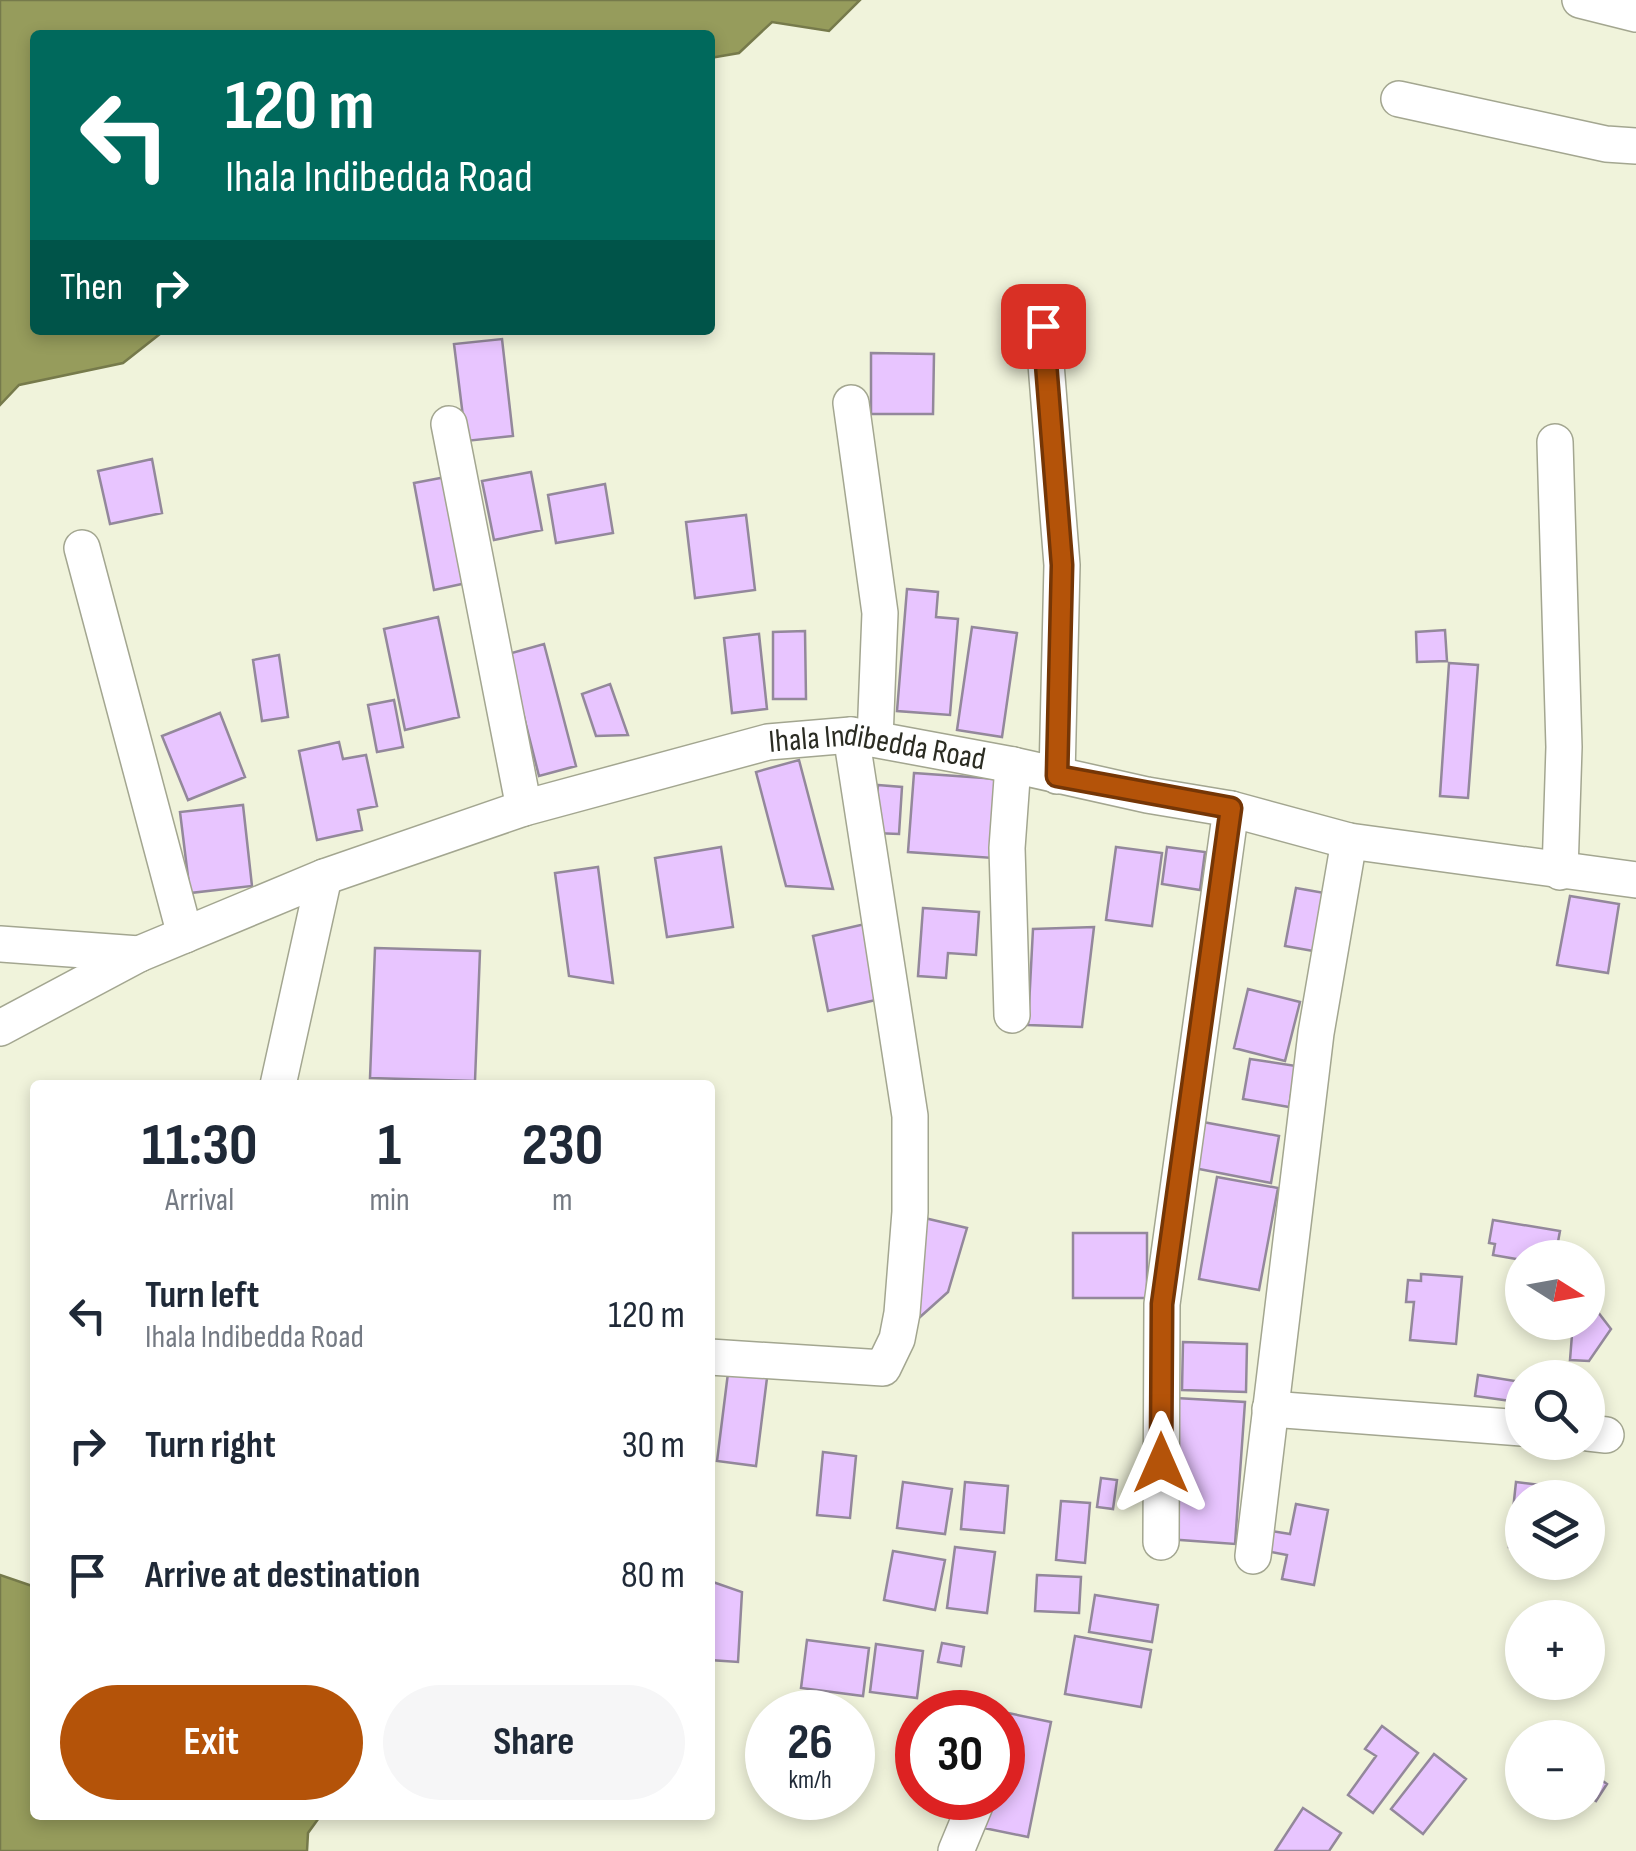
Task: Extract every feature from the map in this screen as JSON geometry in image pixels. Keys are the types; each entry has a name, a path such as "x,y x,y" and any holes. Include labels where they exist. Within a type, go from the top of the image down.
{"street":[{"path":"1580,0 1636,14"},
{"path":"1399,99 1606,144 1636,146"},
{"path":"1043,326 1062,565 1057,776"},
{"path":"715,1357 884,1368 897,1339 910,1212 910,1116 863,737 880,614 851,403"},
{"path":"449,424 524,808"},
{"path":"1555,442 1564,746 1560,872"},
{"path":"82,548 185,934"},
{"name":"Ihala Indibedda Road","path":"0,1028 140,954 324,878 524,808 768,742 863,737 1231,808 1349,841 1636,880"},
{"path":"1012,1015 1007,848 1013,765"},
{"path":"1161,1542 1162,1304 1231,808"},
{"path":"1253,1556 1316,1033 1349,841"},
{"path":"279,1080 324,878"},
{"name":"Ihala Indibedda Road","path":"0,944 140,954"},
{"path":"1270,1409 1505,1427"},
{"path":"956,1851 969,1820"}],"shaded area":[{"path":"0,0 860,0 829,31 772,22 739,53 715,57 715,30 30,30 30,335 159,335 123,363 19,385 0,405"},
{"path":"0,1575 30,1585 30,1820 317,1820 308,1833 307,1851 0,1851"}],"building":[{"path":"502,339 513,436 466,441 454,344"},
{"path":"871,353 934,354 933,414 871,414"},
{"path":"152,459 162,513 110,524 98,471"},
{"path":"531,472 542,530 494,540 482,481"},
{"path":"451,476 471,582 434,590 414,483"},
{"path":"605,484 613,533 556,543 548,495"},
{"path":"746,515 755,590 695,598 686,522"},
{"path":"907,589 938,592 936,617 958,619 950,715 897,711"},
{"path":"438,617 459,717 405,730 384,629"},
{"path":"972,627 1017,633 1002,737 957,730"},
{"path":"1445,630 1447,661 1417,662 1416,632"},
{"path":"805,631 806,699 773,699 773,632"},
{"path":"759,634 767,709 732,713 724,638"},
{"path":"544,644 576,766 539,776 508,654"},
{"path":"279,655 288,717 262,721 253,660"},
{"path":"1449,663 1478,665 1468,798 1440,796"},
{"path":"610,684 628,735 596,736 582,694"},
{"path":"394,700 403,747 377,752 368,705"},
{"path":"220,713 245,777 188,800 162,736"},
{"path":"339,742 343,759 366,755 377,806 358,810 362,830 317,840 299,751"},
{"path":"799,760 833,889 786,886 756,772"},
{"path":"914,773 998,779 993,858 908,852"},
{"path":"878,785 902,787 899,834 874,833"},
{"path":"243,805 252,886 190,893 180,812"},
{"path":"721,847 733,927 667,937 655,858"},
{"path":"1116,847 1162,853 1152,926 1106,920"},
{"path":"1167,847 1205,852 1200,890 1162,884"},
{"path":"598,867 613,983 569,976 555,873"},
{"path":"1296,888 1330,894 1319,952 1285,946"},
{"path":"1570,896 1619,904 1608,973 1557,965"},
{"path":"923,908 979,912 976,955 948,953 946,978 918,976"},
{"path":"865,924 880,999 828,1011 813,936"},
{"path":"1094,927 1082,1027 1028,1025 1033,929"},
{"path":"375,948 480,951 475,1080 370,1078"},
{"path":"1248,989 1300,1002 1285,1061 1234,1048"},
{"path":"1250,1059 1296,1066 1289,1107 1243,1099"},
{"path":"1203,1122 1279,1136 1271,1183 1194,1168"},
{"path":"1217,1177 1278,1188 1259,1290 1199,1279"},
{"path":"916,1216 967,1228 948,1292 920,1317 903,1312"},
{"path":"1493,1220 1560,1231 1558,1240 1505,1240 1505,1257 1493,1255 1495,1244 1489,1243"},
{"path":"1073,1233 1147,1233 1147,1298 1073,1298"},
{"path":"1421,1274 1462,1277 1456,1344 1410,1340 1414,1302 1406,1302 1408,1280 1421,1281"},
{"path":"1572,1340 1603,1340 1590,1360 1570,1360"},
{"path":"1183,1342 1247,1344 1246,1392 1182,1390"},
{"path":"728,1373 767,1378 756,1466 717,1461"},
{"path":"1478,1375 1505,1379 1505,1400 1475,1396"},
{"path":"1176,1398 1245,1402 1235,1544 1167,1539"},
{"path":"823,1452 856,1456 850,1518 817,1515"},
{"path":"1101,1478 1117,1480 1113,1509 1097,1507"},
{"path":"903,1482 952,1489 945,1534 897,1528"},
{"path":"965,1482 1008,1486 1004,1533 961,1529"},
{"path":"1061,1501 1090,1503 1085,1563 1056,1560"},
{"path":"1296,1504 1328,1510 1314,1585 1282,1579 1287,1555 1256,1549 1260,1529 1290,1534"},
{"path":"955,1547 995,1552 987,1613 947,1608"},
{"path":"893,1551 945,1560 935,1610 884,1600"},
{"path":"1037,1575 1081,1577 1079,1613 1035,1611"},
{"path":"715,1583 742,1592 738,1662 715,1660"},
{"path":"1095,1595 1158,1605 1152,1642 1089,1632"},
{"path":"1075,1636 1151,1650 1141,1707 1065,1694"},
{"path":"807,1640 869,1648 864,1690 801,1688"},
{"path":"942,1643 964,1647 961,1666 938,1662"},
{"path":"876,1644 923,1651 918,1690 895,1690 895,1695 870,1690"},
{"path":"1025,1717 1051,1722 1028,1837 984,1828 986,1820 1025,1820"},
{"path":"1382,1726 1418,1753 1373,1813 1348,1795 1376,1756 1365,1749"},
{"path":"1434,1754 1466,1779 1423,1834 1391,1809"},
{"path":"1303,1808 1341,1833 1329,1851 1275,1851"}],"route":[{"path":"1043,326 1062,565 1057,776 1231,808 1162,1304 1161,1463"}]}
